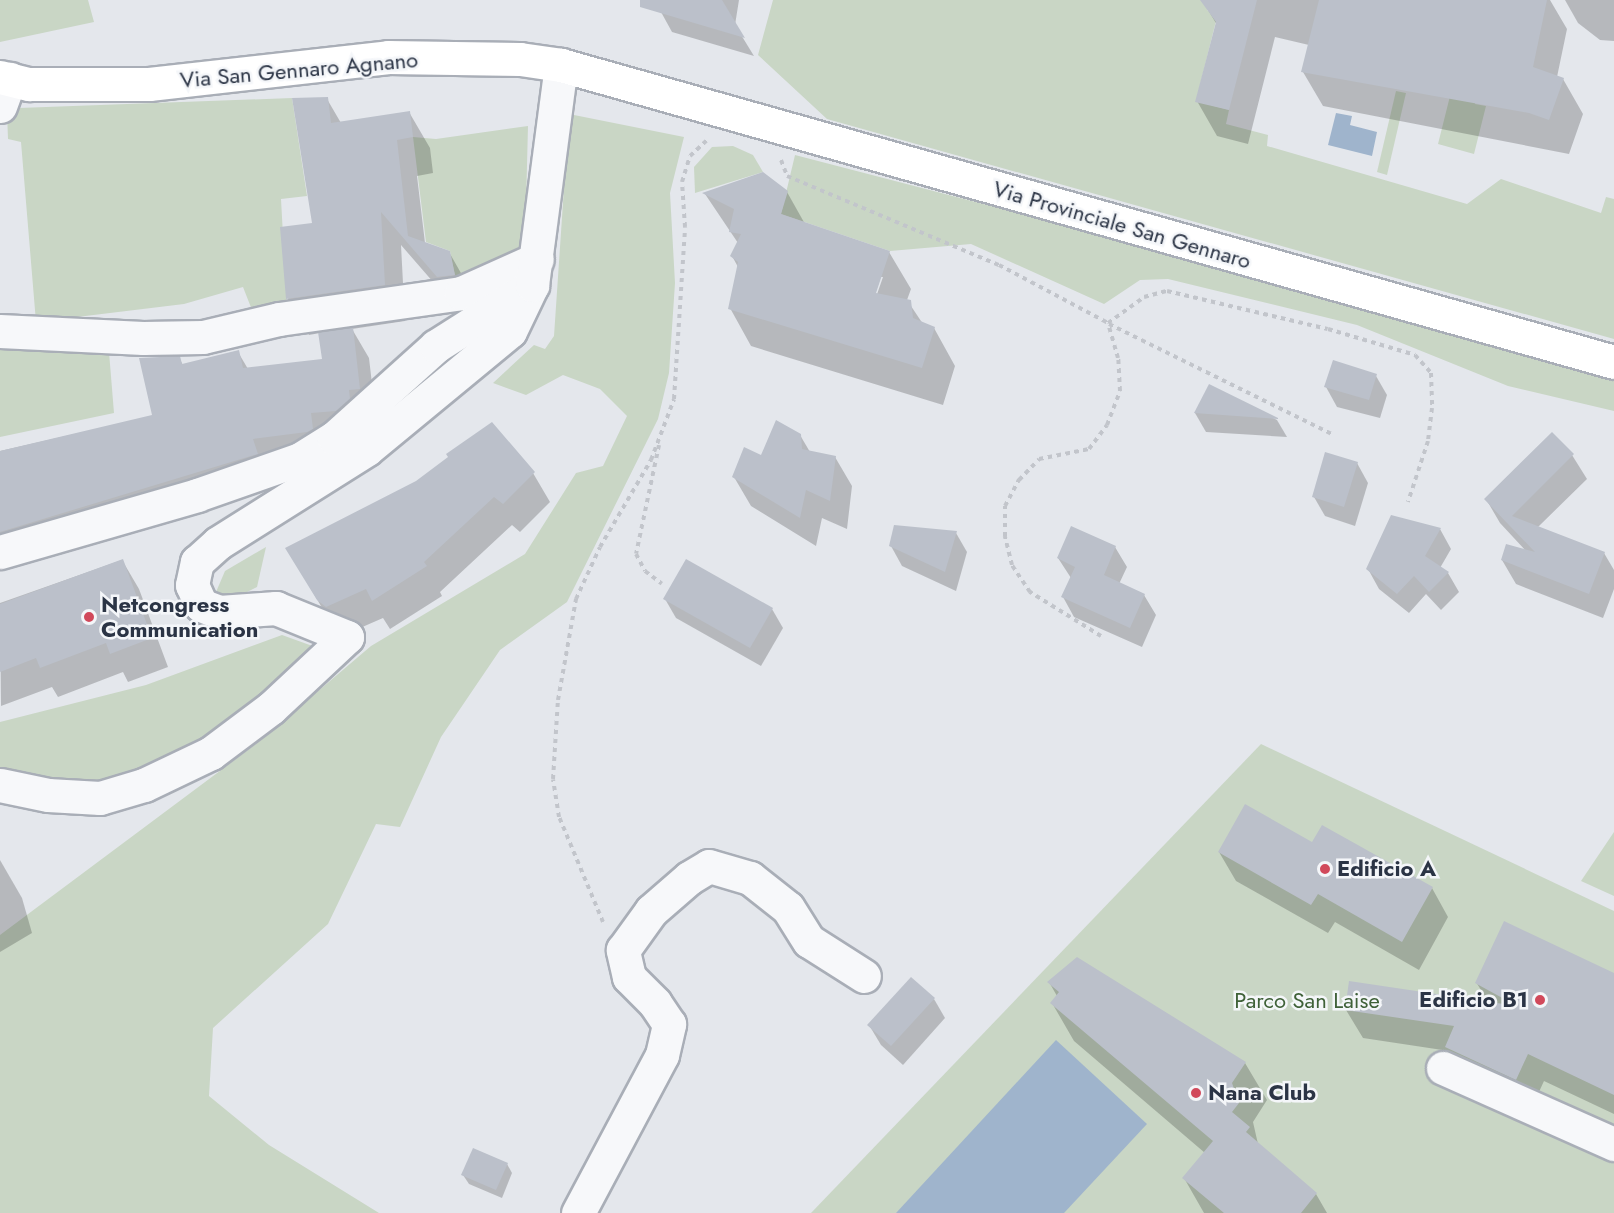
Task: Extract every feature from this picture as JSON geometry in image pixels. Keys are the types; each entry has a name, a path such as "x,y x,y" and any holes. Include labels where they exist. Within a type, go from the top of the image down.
{"main road":[{"name":"Via San Gennaro Agnano","path":"3,87 29,84 149,84 388,57 520,59 561,65 631,84"},
{"name":"Via Provinciale San Gennaro","path":"631,84 735,117 1614,362"}],"street":[{"path":"0,785 48,795 100,798 144,785 212,753 271,708 347,637 276,608 219,612 201,604 192,585 197,562 218,543 367,449 510,331 535,272 561,65"},
{"path":"6,331 143,338 203,337 279,320 461,293 535,272"},
{"path":"0,552 197,495 300,459 334,438 436,346 535,272"},
{"path":"578,1213 662,1055 669,1024 656,1003 629,977 623,950 651,911 688,878 709,866 750,878 788,908 809,941 864,976"},
{"path":"1443,1068 1614,1144"}],"path":[{"path":"623,950 606,928 559,817 553,779 558,700 576,598 600,547 651,460 674,399 681,340 686,227 682,182 690,156 735,117"},
{"path":"768,126 787,176 999,265 1108,324 1332,434"},
{"path":"1108,324 1144,297 1167,291 1328,329 1415,355 1431,373 1432,408 1428,441 1408,502"},
{"path":"1101,636 1030,592 1012,565 1005,536 1005,506 1019,480 1039,459 1089,449 1107,425 1120,391 1118,357 1108,324"},
{"path":"661,434 636,554 645,571 662,584"}],"green space":[{"path":"0,0 88,0 94,22 0,42"},
{"path":"773,0 1209,0 1207,10 1217,17 1196,101 1229,110 1226,124 1268,135 1267,146 1467,204 1501,179 1601,213 1606,197 1614,199 1614,339 827,119 758,55"},
{"path":"1452,88 1477,93 1475,104 1486,106 1474,154 1438,144"},
{"path":"1396,91 1406,93 1387,175 1377,172"},
{"path":"292,98 307,196 281,199 287,308 252,310 243,287 184,304 36,322 21,142 8,139 7,112 19,108"},
{"path":"569,114 684,137 670,193 675,283 669,373 658,419 567,602 500,650 441,737 400,827 376,824 328,924 213,1028 209,1096 269,1145 379,1213 0,1213 0,935 256,744 371,646 525,554 576,473 603,466 627,416 600,389 563,375 526,395 493,383 534,345 545,349 554,336"},
{"path":"528,126 525,244 456,281 450,251 426,242 413,137 436,139"},
{"path":"733,146 753,155 763,172 695,193 694,167 712,147"},
{"path":"795,155 1284,282 1614,376 1614,411 1508,386 1357,325 1168,279 1140,280 1104,304 971,244 890,251 781,214"},
{"path":"0,338 109,352 114,413 0,437"},
{"path":"266,547 257,587 229,601 216,592 225,571"},
{"path":"282,635 318,648 221,733 146,771 89,787 0,771 0,722 146,685"},
{"name":"Parco San Laise","path":"1261,744 1614,911 1614,1213 811,1213"},
{"path":"1614,832 1614,896 1581,881"}],"water":[{"path":"1336,113 1352,116 1350,125 1377,132 1372,156 1328,145"},
{"path":"1056,1040 1147,1124 1064,1213 896,1213"}],"building":[{"path":"640,0 722,0 745,38 640,7"},
{"path":"1200,0 1257,0 1229,110 1195,102 1216,22"},
{"path":"1319,0 1547,0 1533,67 1564,78 1549,120 1529,113 1301,72"},
{"path":"328,97 331,123 410,111 413,137 397,140 408,236 450,251 455,275 437,277 381,212 385,285 286,299 280,227 312,223 292,98"},
{"path":"763,172 788,191 781,214 890,251 876,293 911,300 913,318 935,327 922,368 728,309 738,262 730,256 741,234 729,232 734,209 702,193"},
{"path":"353,327 360,389 349,390 350,399 336,411 311,413 313,429 307,432 253,439 258,454 0,532 0,451 152,415 139,358 180,356 182,364 239,350 243,368 322,359 318,332"},
{"path":"1333,360 1377,374 1369,400 1324,387"},
{"path":"1209,384 1278,418 1278,419 1194,413"},
{"path":"776,420 801,434 802,449 836,456 830,501 806,490 800,518 732,477 744,447 761,455"},
{"path":"492,422 535,472 503,504 494,497 424,562 427,566 372,601 366,589 326,607 317,600 285,548 416,481 448,457 446,454"},
{"path":"1552,432 1574,454 1512,516 1605,552 1589,594 1501,560 1506,544 1535,552 1484,499"},
{"path":"1325,452 1358,462 1344,507 1312,497"},
{"path":"1391,515 1441,528 1425,556 1449,572 1429,592 1414,576 1397,594 1366,569"},
{"path":"894,525 957,531 945,572 889,546"},
{"path":"1071,526 1116,546 1104,575 1145,594 1130,628 1061,597 1075,567 1057,558"},
{"path":"123,559 152,638 110,654 106,643 40,668 36,658 0,672 0,604"},
{"path":"686,559 773,608 750,648 663,599"},
{"name":"Edificio A","path":"1245,804 1312,842 1322,825 1433,887 1402,942 1318,894 1311,905 1218,852"},
{"name":"Edificio B1","path":"1504,921 1614,973 1614,1095 1528,1054 1516,1080 1445,1047 1454,1026 1345,1010 1349,981 1517,1006 1475,983"},
{"name":"Nana Club","path":"1077,957 1246,1062 1232,1083 1239,1103 1232,1112 1250,1127 1246,1132 1317,1193 1301,1213 1224,1213 1182,1178 1213,1141 1050,1003 1059,992 1047,982"},
{"path":"911,977 935,998 891,1046 867,1025"},
{"path":"473,1148 508,1163 496,1190 461,1175"}],"place":[{"name":"Netcongress Communication","path":"89,617"},
{"name":"Edificio A","path":"1325,869"},
{"name":"Edificio B1","path":"1540,1000"},
{"name":"Nana Club","path":"1196,1093"}]}
